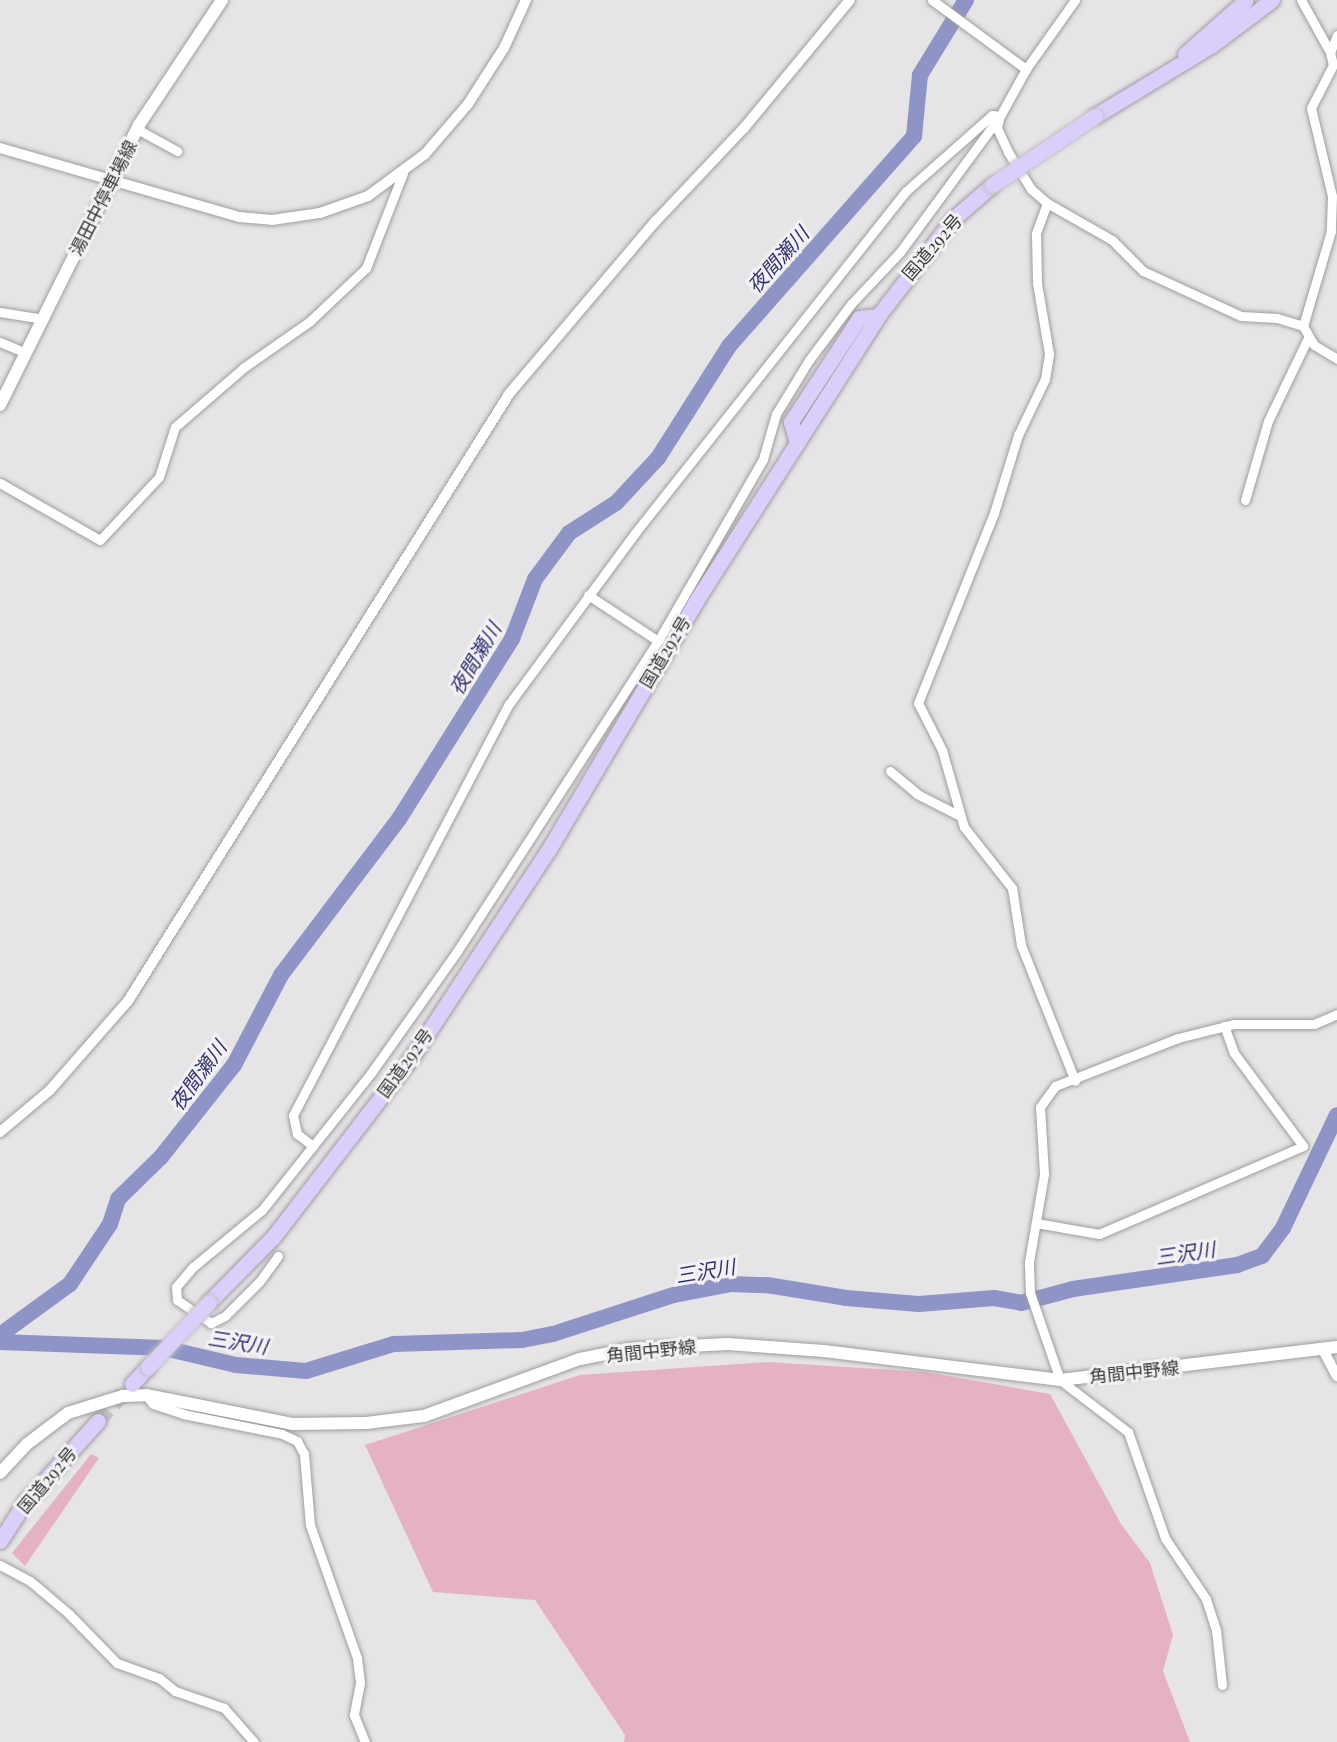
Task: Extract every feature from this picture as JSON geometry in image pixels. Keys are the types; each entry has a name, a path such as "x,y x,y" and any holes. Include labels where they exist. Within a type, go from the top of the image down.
{"highway":[{"path":"1153,81 1246,0"},
{"name":"国道292号","path":"132,1384 274,1236 411,1058 549,849 696,601 878,316 954,219 992,185 1095,116 1212,45 1272,0"},
{"name":"国道292号","path":"0,1541 25,1502 98,1421"}],"main road":[{"name":"湯田中停車場線","path":"0,405 5,382 26,353 138,129 222,0"},
{"name":"角間中野線","path":"0,1473 27,1444 68,1413 123,1396 146,1395 292,1424 366,1423 424,1416 580,1359 630,1349 728,1344 836,1352 1060,1380 1337,1347"}],"street":[{"path":"0,148 239,217 272,220 346,205 403,173 468,104 504,48 526,0"},
{"path":"0,1131 50,1090 128,1001 509,394 655,222 744,128 850,0"},
{"path":"932,0 1023,66"},
{"path":"1076,0 1023,66 1000,116 997,128 1008,152 1031,189 1047,203 1112,240 1143,271 1220,308 1303,326"},
{"path":"1301,0 1330,52 1333,65 1311,108 1315,133 1330,178 1330,231 1303,326 1308,338 1322,352 1337,359"},
{"path":"1330,52 1337,35"},
{"path":"313,1146 297,1134 294,1115 509,704 588,595 905,192 992,115 1000,116"},
{"path":"278,1256 259,1282 225,1316 211,1323 177,1300 176,1287 193,1268 262,1210 371,1072 456,953 658,641 763,459 776,414 809,360 851,304 900,252 1000,116"},
{"path":"138,129 177,151"},
{"path":"0,483 100,540 159,477 174,427 243,368 310,321 366,268 403,173"},
{"path":"1047,203 1036,234 1037,283 1048,354 1045,379 1018,435 994,513 918,703 942,750 960,816 972,840 1012,888 1022,945 1075,1081"},
{"path":"0,312 43,319"},
{"path":"1245,500 1268,421 1308,338"},
{"path":"0,342 26,353"},
{"path":"588,595 658,641"},
{"path":"890,771 917,794 960,816"},
{"path":"1222,1685 1216,1630 1206,1599 1165,1538 1128,1432 1060,1380 1029,1287 1044,1174 1040,1107 1055,1086 1075,1081 1178,1038 1224,1026 1314,1024 1337,1014"},
{"path":"1036,1222 1099,1234 1303,1146 1234,1053 1224,1026"},
{"path":"1323,1350 1337,1376"},
{"path":"146,1395 153,1404 183,1414 282,1434 297,1441 304,1454 309,1525 357,1658 360,1683 354,1715 365,1742"},
{"path":"0,1565 38,1587 117,1663 159,1678 175,1691 224,1708 254,1742"}],"shaded area":[{"path":"768,1362 925,1372 1050,1394 1121,1524 1150,1563 1173,1635 1163,1671 1190,1742 624,1742 625,1735 535,1600 433,1592 365,1445 580,1375"},
{"path":"91,1454 99,1458 25,1566 12,1553"}],"waterway":[{"name":"夜間瀬川","path":"0,1335 70,1284 110,1224 118,1199 161,1157 234,1065 281,975 399,819 512,639 535,579 569,533 616,503 658,458 729,346 914,136 920,75 966,0"},
{"name":"三沢川","path":"0,1342 164,1348 236,1365 306,1371 394,1344 522,1340 553,1334 674,1295 730,1284 767,1285 846,1298 919,1304 994,1298 1021,1303 1073,1289 1237,1265 1262,1256 1283,1228 1337,1115"}],"tunnel":[{"path":"98,1421 126,1390"}]}
